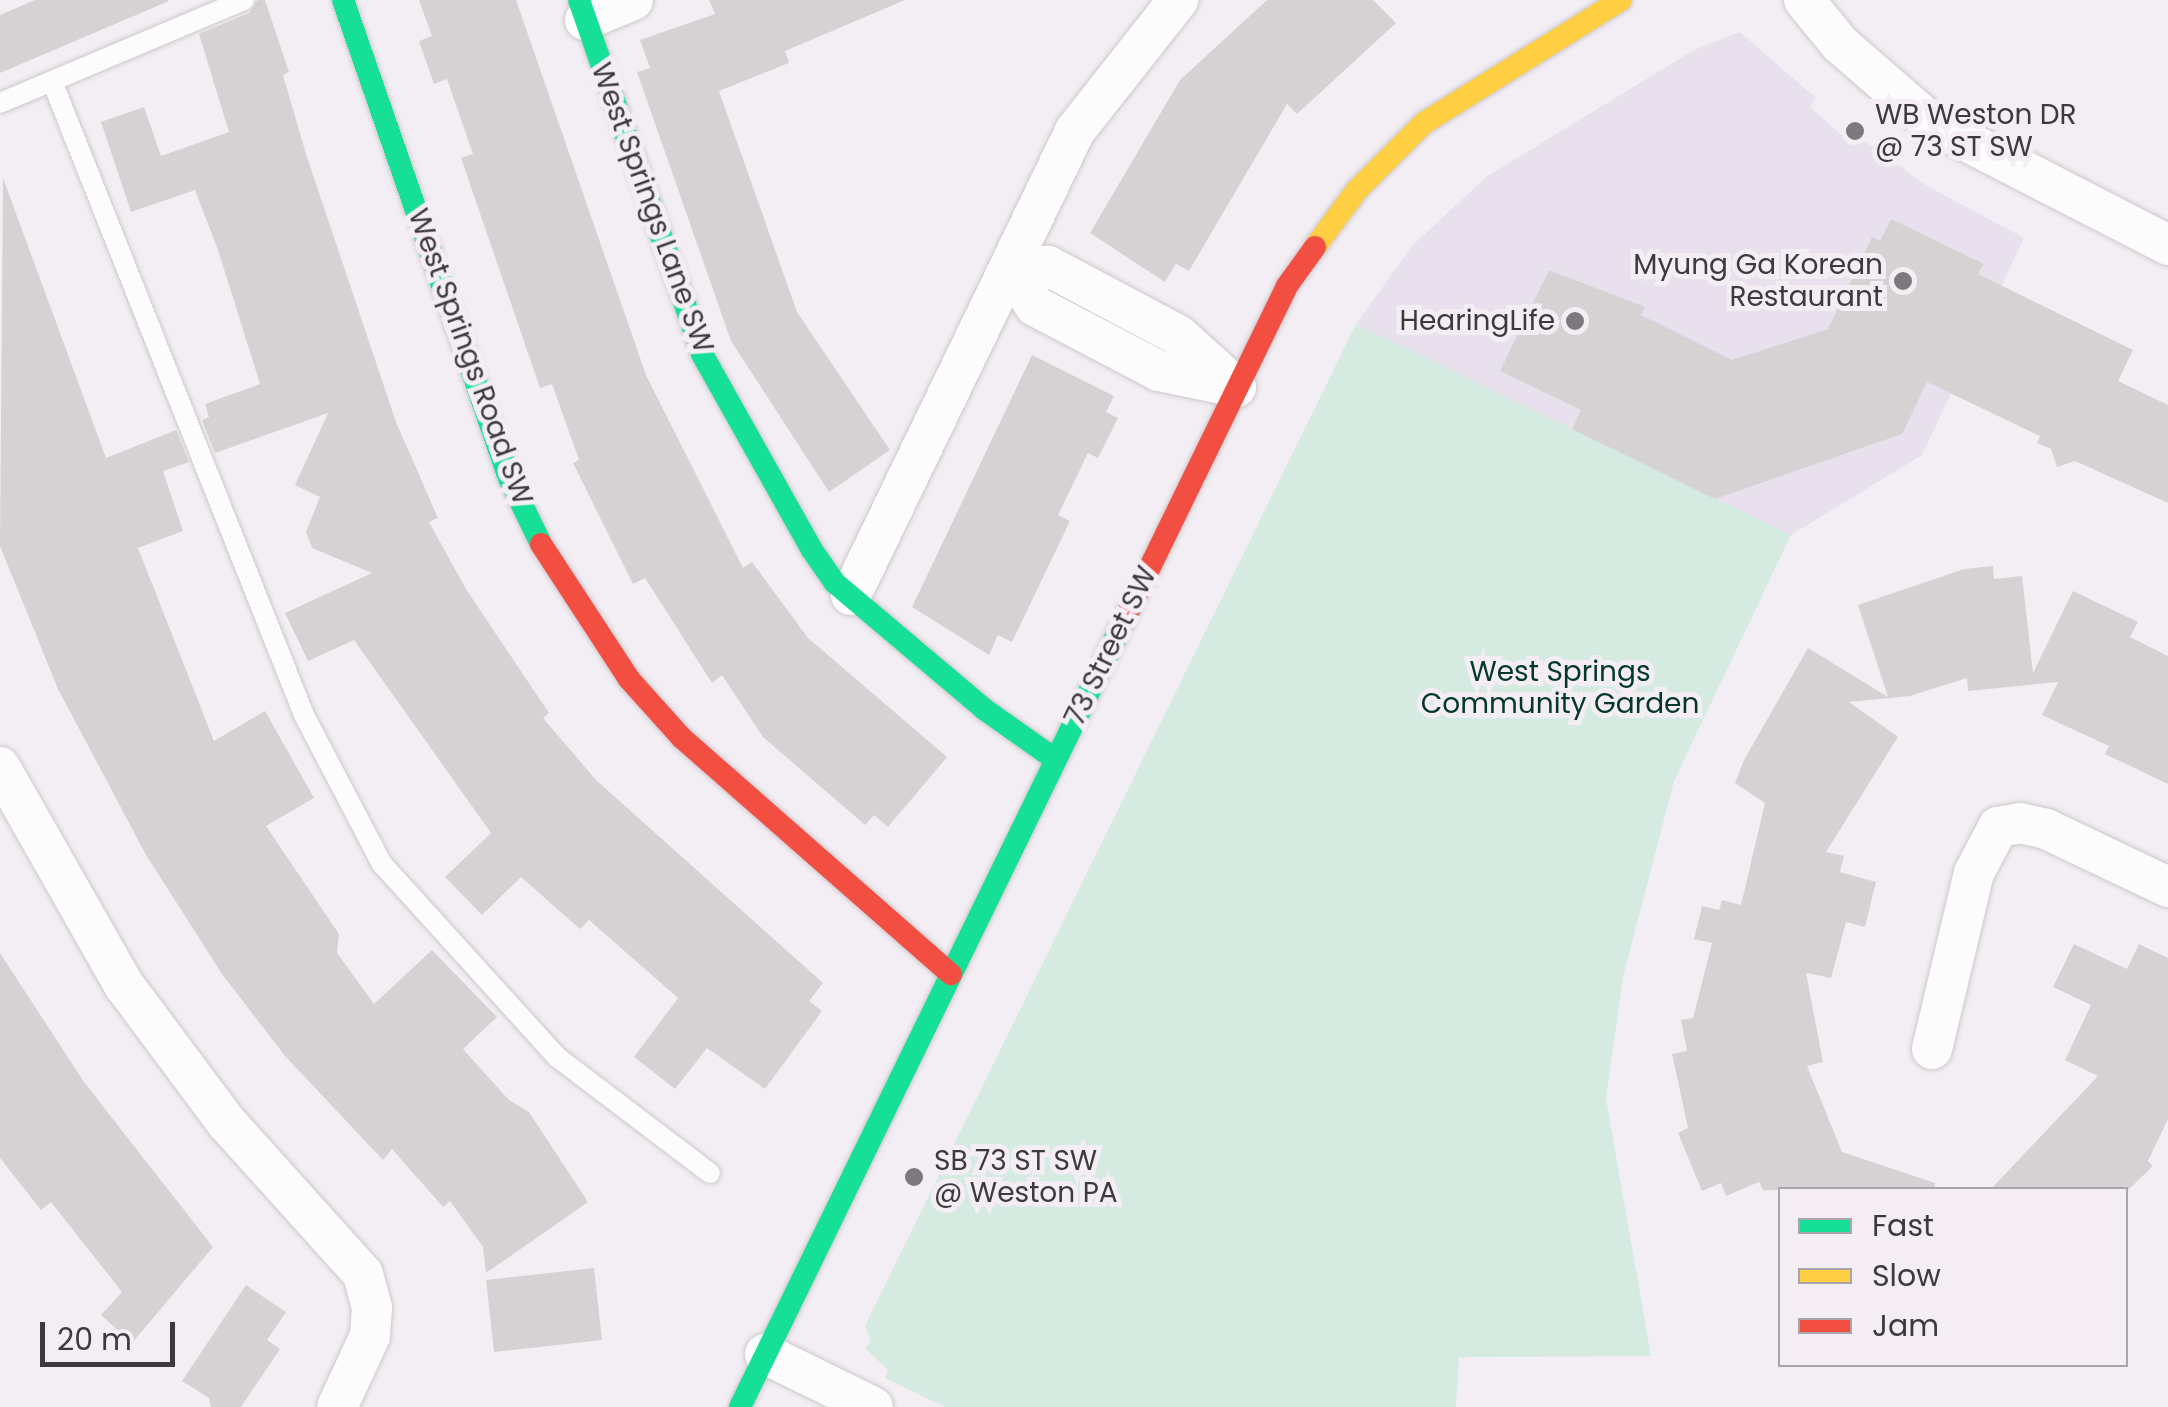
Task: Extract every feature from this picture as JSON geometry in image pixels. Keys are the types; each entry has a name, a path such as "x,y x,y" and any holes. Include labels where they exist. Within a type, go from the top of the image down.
{"street":[{"name":"West Springs Road SW","path":"343,0 510,478 553,568 671,727 951,974"},
{"name":"West Springs Lane SW","path":"633,0 582,10 702,354 812,550 850,595 984,710 1056,760"},
{"path":"850,595 1074,131 1178,0"},
{"name":"73 Street SW","path":"740,1407 1287,286 1356,190 1424,123 1621,0"},
{"path":"1804,0 1840,44 1931,122 2168,245"},
{"path":"1010,269 1036,306 1159,371 1236,387"},
{"path":"0,767 82,920 144,1013 227,1122 362,1274 372,1307 370,1336 337,1407"},
{"path":"1932,1049 1974,874 1998,827 2020,822 2046,829 2168,887"},
{"path":"766,1354 873,1407"}],"lane":[{"path":"0,102 244,0"},
{"path":"52,81 304,715 382,864 557,1057 710,1173"}],"shaded area":[{"path":"1740,32 1816,98 1810,107 1853,145 1860,138 1929,187 2024,238 1922,455 1791,535 1356,324 1413,245 1486,177 1694,50"}],"green space":[{"name":"West Springs Community Garden","path":"1356,324 1791,535 1674,781 1623,977 1606,1099 1651,1356 1459,1357 1456,1407 945,1407 885,1378 888,1370 865,1348 871,1342 865,1326"}],"building":[{"path":"35,0 169,1 0,73 0,15"},
{"path":"258,0 265,0 289,72 283,75 306,154 396,422 438,518 429,522 466,589 549,713 543,718 596,780 823,983 809,1001 822,1011 765,1089 707,1048 675,1089 634,1057 678,998 589,920 580,929 521,877 482,915 445,877 491,833 354,640 308,661 285,613 372,573 312,548 306,532 320,497 295,485 328,413 215,453 202,420 209,417 205,404 260,384 218,250 195,190 131,212 101,122 144,107 161,156 229,132 199,34 249,13"},
{"path":"419,0 516,0 646,375 743,568 752,562 808,638 947,757 888,827 874,815 865,825 763,737 722,675 712,683 645,578 633,584 573,463 579,460 552,384 540,388 461,158 473,154 447,79 434,84 419,41 432,36"},
{"path":"709,0 905,0 785,51 789,63 719,91 797,312 890,450 829,492 731,341 637,72 650,68 640,40 715,14"},
{"path":"1267,0 1373,0 1396,23 1297,114 1287,104 1189,271 1176,264 1165,282 1090,233 1180,80"},
{"path":"3,178 106,458 176,430 189,462 163,471 183,531 138,548 214,741 265,711 314,798 266,826 339,934 337,953 374,1004 432,950 497,1017 463,1049 509,1100 529,1112 588,1202 486,1273 483,1247 450,1201 443,1207 392,1149 383,1160 285,1056 222,974 146,855 58,689 0,546"},
{"path":"1891,219 1984,264 1978,274 2133,350 2118,381 2168,405 2168,503 2075,461 2057,467 2051,449 2037,443 2040,436 1927,382 1902,434 1715,499 1572,429 1581,410 1500,371 1549,270 1645,307 1641,315 1732,360 1828,329 1872,237 1880,241"},
{"path":"1032,355 1114,396 1106,412 1118,418 1098,458 1088,453 1058,515 1070,521 1012,642 998,635 989,655 912,607"},
{"path":"1993,566 1994,579 2022,576 2033,673 2073,591 2138,622 2130,637 2168,656 2168,784 2105,754 2109,746 2042,715 2058,682 1968,691 1967,678 1910,696 1849,702 1898,737 1826,852 1844,856 1840,872 1876,882 1865,927 1846,922 1831,978 1806,973 1823,1062 1807,1066 1842,1152 1935,1183 1934,1187 1763,1190 1759,1182 1726,1196 1721,1183 1702,1191 1678,1133 1688,1128 1672,1054 1687,1051 1681,1020 1693,1018 1712,943 1694,939 1702,906 1719,910 1722,900 1741,905 1765,803 1735,783 1744,760 1808,648 1888,697 1858,605 1964,569"},
{"path":"2074,944 2127,969 2139,944 2168,958 2168,1119 2148,1161 2153,1166 2128,1190 1993,1187 2098,1076 2065,1060 2091,1005 2053,987"},
{"path":"0,953 84,1082 213,1247 132,1343 101,1315 122,1292 51,1202 41,1210 0,1158"},
{"path":"594,1268 602,1340 494,1352 486,1280"},
{"path":"246,1285 286,1312 267,1340 280,1349 241,1407 211,1407 209,1398 182,1381"}],"traffic: fast":[{"path":"343,0 509,478 541,544"},
{"path":"579,0 702,354 812,550 835,583 984,709 1056,760"},
{"path":"740,1407 1130,608"}],"traffic: slow":[{"path":"1315,247 1357,190 1424,123 1621,0"}],"traffic: jam":[{"path":"1130,608 1287,286 1315,247"},
{"path":"541,544 629,679 682,738 951,974"}],"place":[{"name":"WB Weston DR @ 73 ST SW","path":"1855,131"},
{"name":"Myung Ga Korean Restaurant","path":"1903,281"},
{"name":"HearingLife","path":"1575,321"},
{"name":"SB 73 ST SW @ Weston PA","path":"914,1177"}]}
